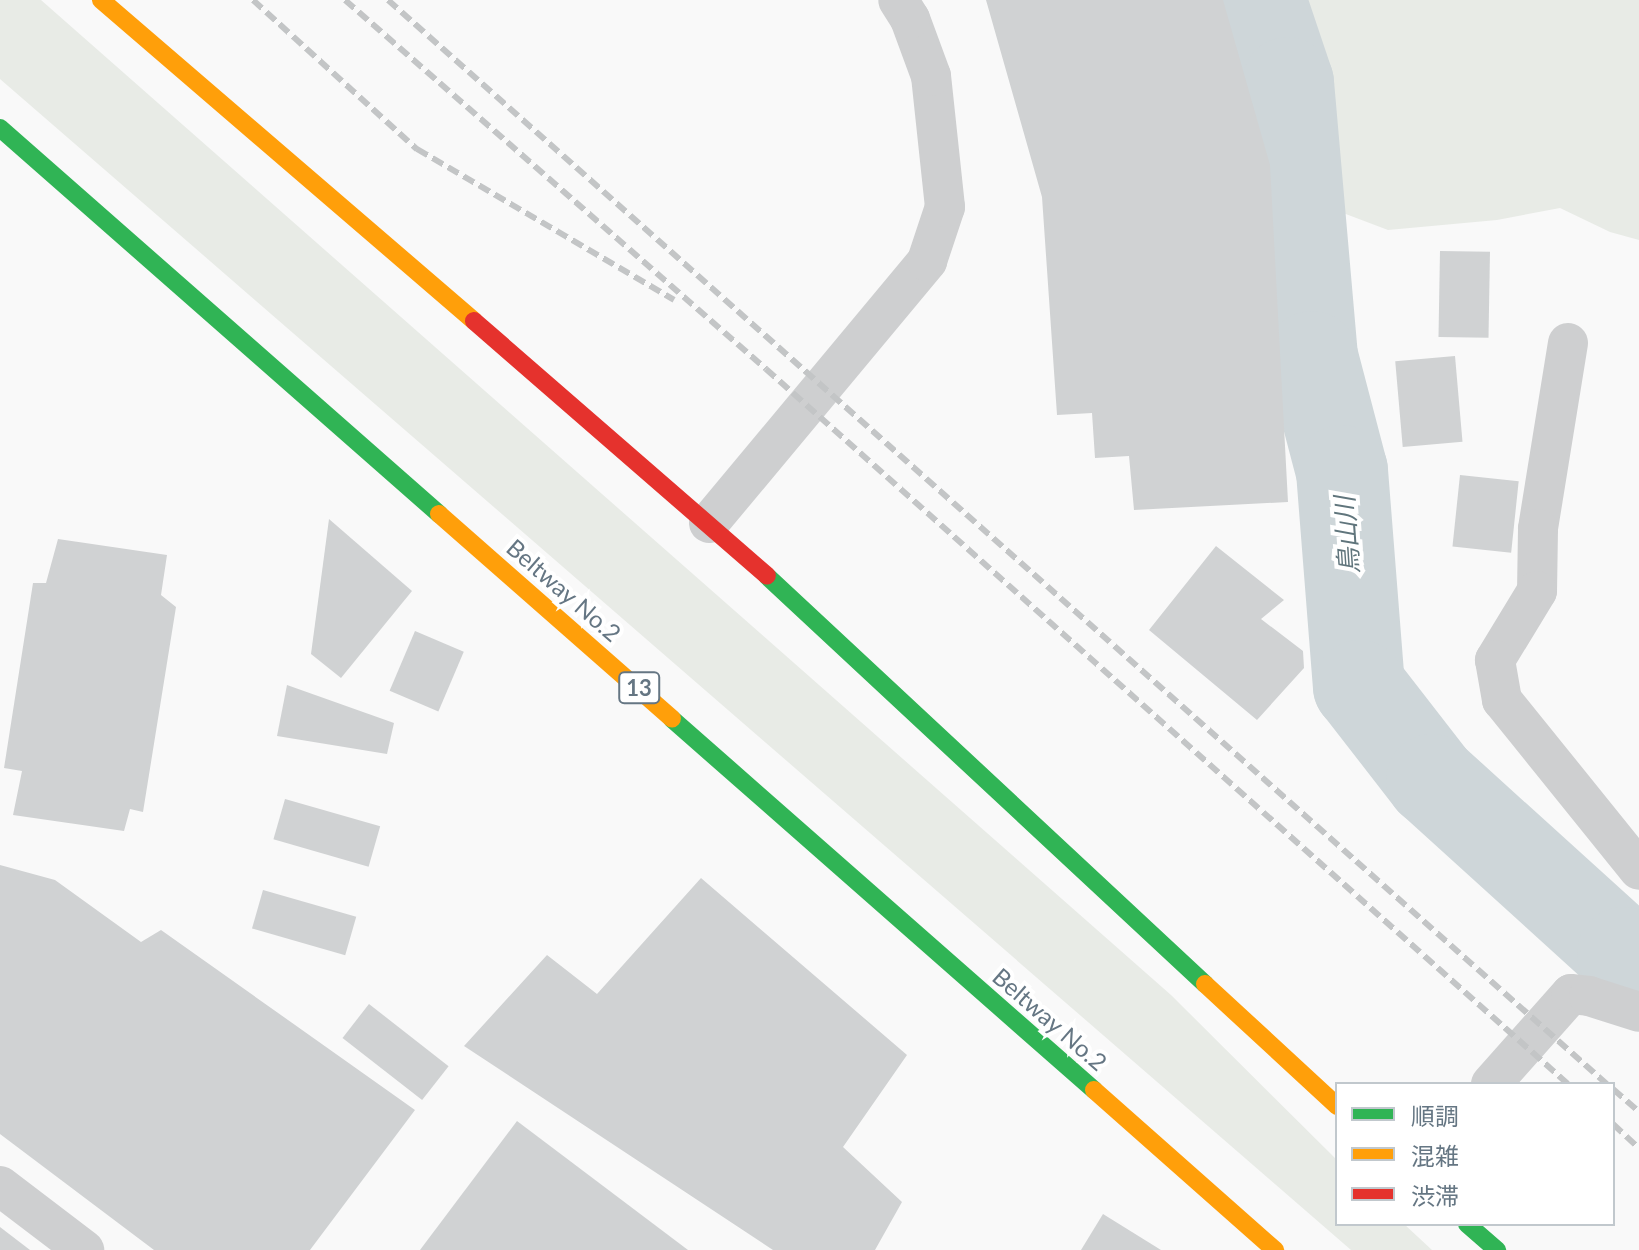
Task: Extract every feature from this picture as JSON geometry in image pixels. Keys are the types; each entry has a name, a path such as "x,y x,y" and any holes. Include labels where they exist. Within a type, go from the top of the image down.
{"main road":[{"path":"101,0 709,523 1335,1104"},
{"name":"Beltway No.2","path":"0,128 1275,1250"},
{"path":"1469,1226 1497,1250"}],"street":[{"path":"709,523 927,261 945,207 931,76 910,19 898,0"},
{"path":"1568,343 1538,529 1537,591 1495,660 1502,700 1639,870"},
{"path":"1493,1082 1571,994 1589,996 1639,1012"},
{"path":"0,1186 84,1250"}],"shaded area":[{"path":"0,0 41,0 1171,995 1335,1158 1335,1226 1406,1226 1432,1250 1351,1250 0,79"},
{"path":"1277,0 1639,0 1639,240 1610,232 1560,208 1497,220 1388,230 1314,202 1303,69"}],"building":[{"path":"986,0 1223,0 1270,165 1288,502 1134,510 1129,456 1095,458 1092,413 1057,415 1042,197"},
{"path":"1440,251 1490,252 1488,338 1438,337"},
{"path":"1455,356 1462,442 1403,447 1395,361"},
{"path":"1460,475 1519,481 1511,553 1452,547"},
{"path":"329,519 412,591 341,678 311,654"},
{"path":"58,539 167,555 161,595 176,607 143,812 130,809 124,831 13,815 22,771 4,768 33,583 46,583"},
{"path":"1216,546 1284,600 1261,619 1303,651 1304,668 1257,720 1149,630"},
{"path":"415,631 464,652 438,712 390,691"},
{"path":"287,685 394,723 387,754 277,736"},
{"path":"285,799 380,826 369,867 273,839"},
{"path":"0,865 55,880 141,942 161,930 415,1110 310,1250 154,1250 0,1134"},
{"path":"701,878 907,1055 843,1147 902,1202 875,1250 773,1250 464,1046 547,955 597,994"},
{"path":"263,890 356,917 345,955 252,928"},
{"path":"369,1004 449,1066 422,1100 343,1038"},
{"path":"517,1121 688,1250 420,1250"},
{"path":"1103,1214 1161,1250 1081,1250"},
{"path":"0,1227 30,1250 0,1250"}],"waterway":[{"name":"鳥山川","path":"1260,0 1288,83 1312,357 1342,471 1359,686 1432,780 1623,953 1639,958"}],"railway":[{"path":"253,0 417,149 674,300"},
{"path":"345,0 766,369 1566,1082"},
{"path":"388,0 1605,1082"},
{"path":"1615,1091 1639,1112"},
{"path":"1615,1126 1639,1148"}],"traffic: fast":[{"path":"0,128 439,514"},
{"path":"767,576 1205,984"},
{"path":"672,719 1094,1090"},
{"path":"1469,1226 1497,1250"}],"traffic: slow":[{"path":"101,0 474,321"},
{"path":"439,514 672,719"},
{"path":"1205,984 1335,1104"},
{"path":"1094,1090 1275,1250"}],"traffic: jam":[{"path":"474,321 767,576"}]}
